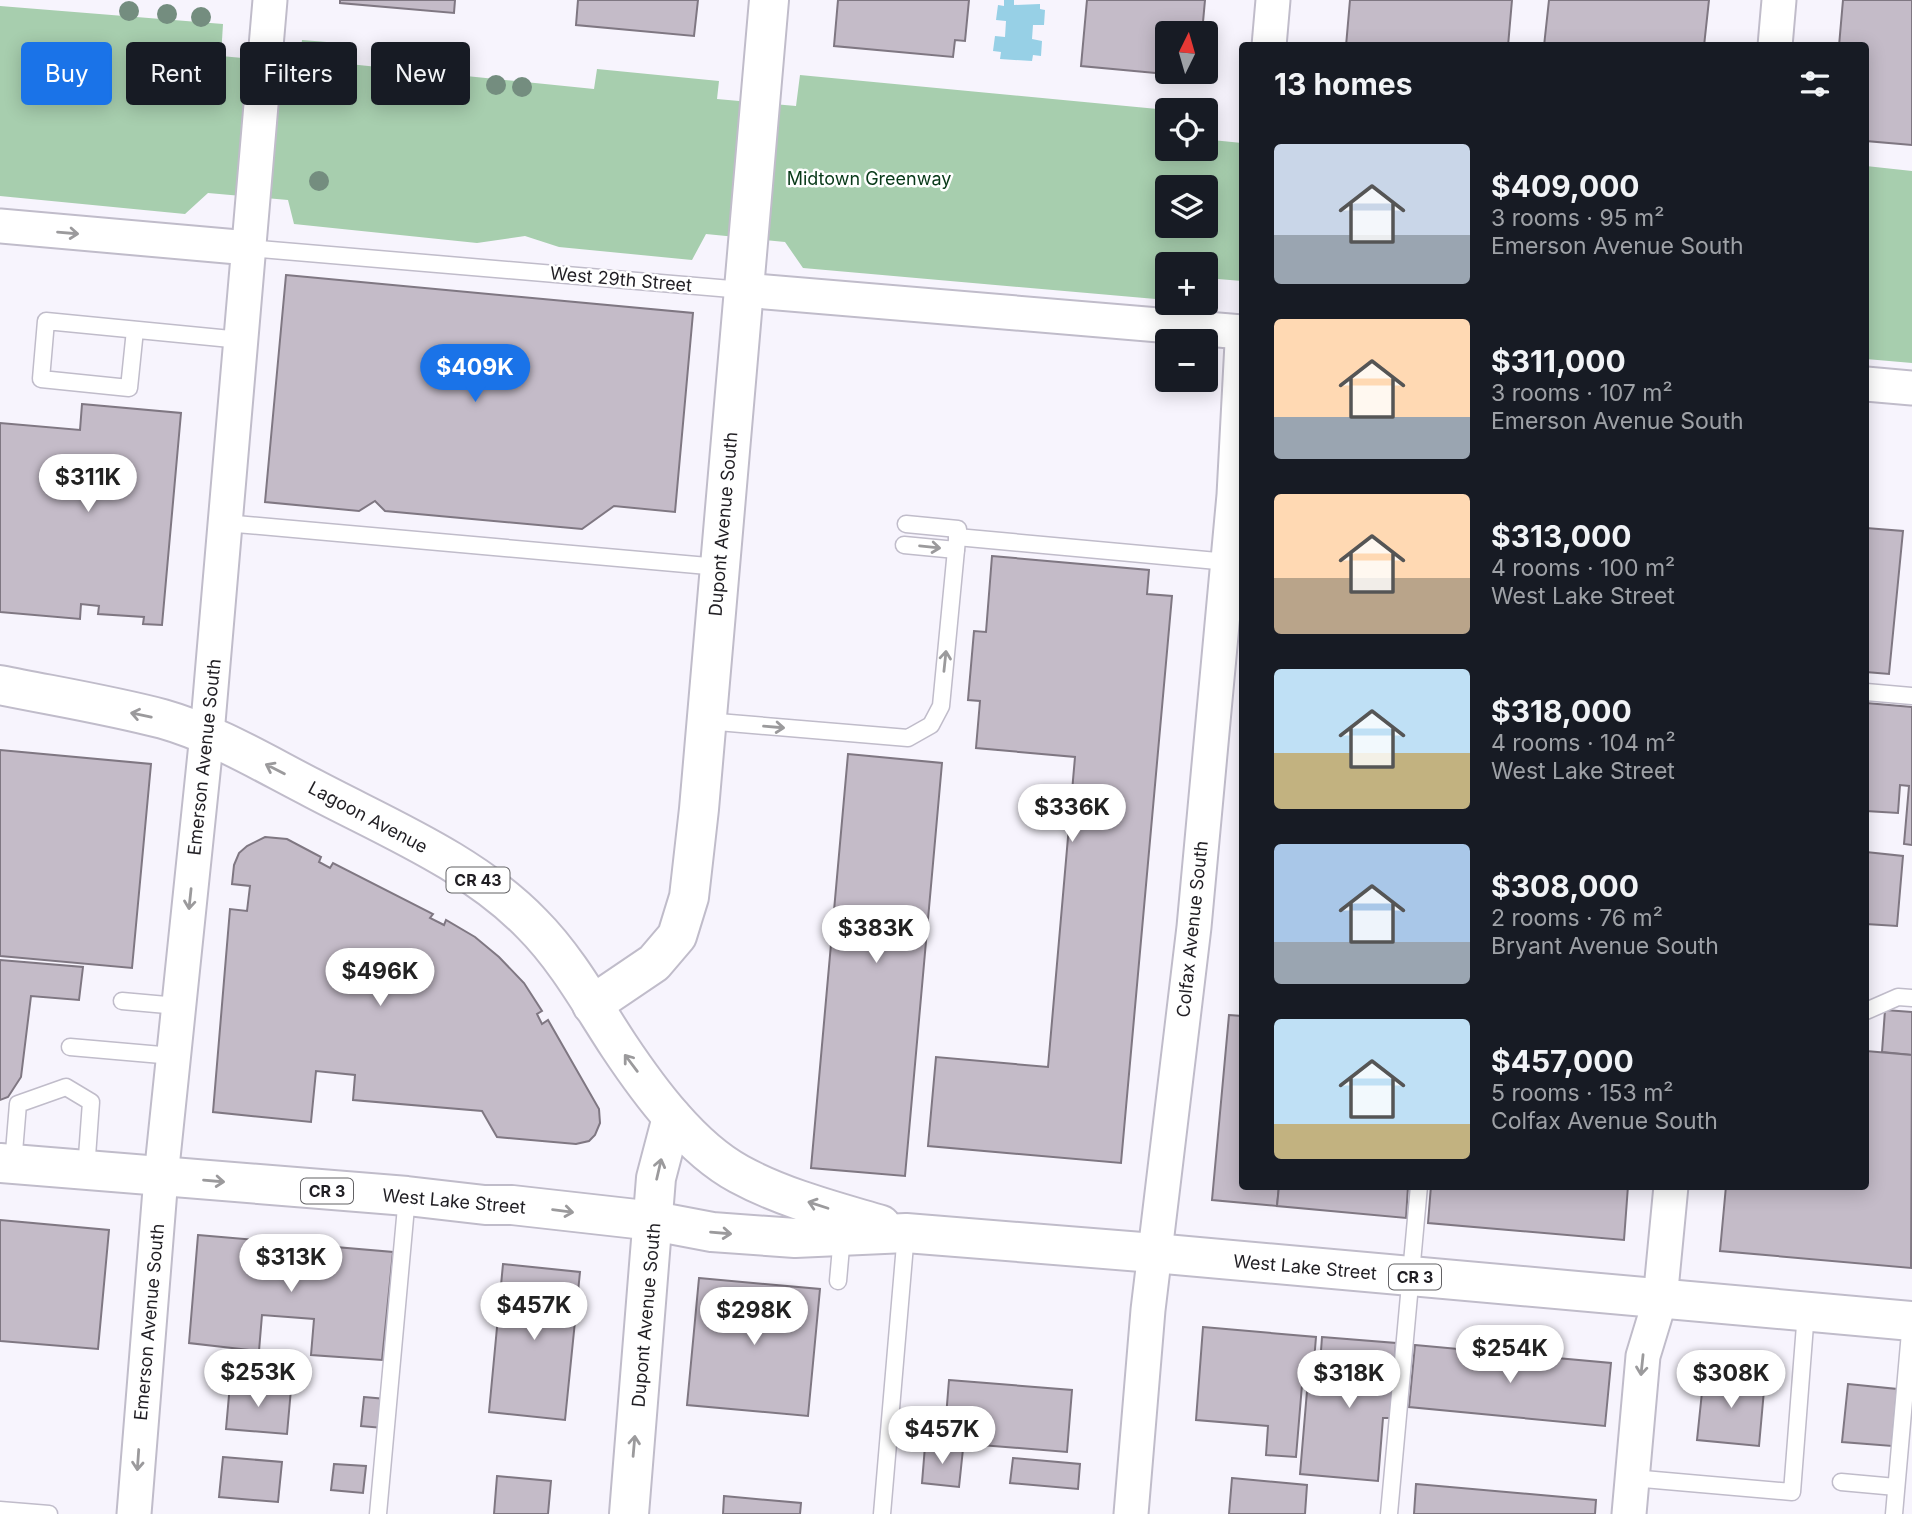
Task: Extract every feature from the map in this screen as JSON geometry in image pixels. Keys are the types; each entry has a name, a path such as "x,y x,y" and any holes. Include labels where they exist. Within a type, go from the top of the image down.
{"main road":[{"name":"Dupont Avenue South","path":"592,1005 654,963 677,936 689,897 699,809 769,0"},
{"name":"Lagoon Avenue","path":"0,685 157,718 207,734 425,847 496,891 533,924 559,957 672,1117"},
{"name":"Dupont Avenue South","path":"629,1514 656,1178 672,1117"},
{"name":"West Lake Street","path":"672,1117 702,1146 738,1174 800,1199 906,1233"},
{"name":"West Lake Street","path":"7,1163 407,1196 485,1205 512,1205 654,1221 712,1233 795,1238 906,1233 1912,1321"}],"street":[{"name":"Emerson Avenue South","path":"134,1514 161,1177 207,734 270,0"},
{"path":"1269,42 1273,0"},
{"path":"1775,42 1779,0"},
{"name":"West 29th Street","path":"0,226 249,248"},
{"name":"West 29th Street","path":"743,290 1239,332"},
{"path":"1869,384 1912,388"},
{"name":"Colfax Avenue South","path":"1131,1514 1154,1253 1194,927 1228,562 1239,390"},
{"path":"1629,1514 1643,1356 1661,1300 1671,1190"}],"lane":[{"name":"West 29th Street","path":"249,248 743,290"},
{"path":"135,330 129,388 41,379 46,321 241,340"},
{"path":"225,523 719,568"},
{"path":"906,524 957,539"},
{"path":"706,721 908,738 931,725 941,706 957,539"},
{"path":"904,545 957,539 1228,562"},
{"path":"1869,692 1912,696"},
{"path":"1869,1009 1898,997 1912,999"},
{"path":"121,1001 178,1006"},
{"path":"70,1047 173,1056"},
{"path":"7,1163 18,1104 66,1087 91,1102 86,1170"},
{"path":"1389,1514 1419,1190"},
{"path":"378,1514 407,1196"},
{"path":"882,1514 906,1233"},
{"path":"838,1281 842,1236"},
{"path":"1632,1478 1792,1492 1806,1312"},
{"path":"1894,1514 1912,1312"},
{"path":"1841,1482 1896,1486"},
{"path":"0,1510 50,1514"}],"green space":[{"name":"Midtown Greenway","path":"0,6 223,24 222,42 126,42 126,105 226,105 226,56 240,58 240,105 357,105 357,65 371,66 371,105 470,105 470,76 594,89 597,69 719,81 717,99 796,106 800,75 1155,109 1155,161 1218,161 1218,141 1239,143 1239,281 1218,279 1218,252 1155,252 1155,299 803,268 785,242 706,234 692,260 559,247 525,236 477,243 294,224 288,200 208,193 185,214 0,196"},
{"path":"1869,166 1912,171 1912,363 1869,359"}],"water":[{"path":"1004,0 1014,0 1014,5 1040,4 1040,9 1045,10 1044,25 1033,25 1032,39 1042,41 1041,56 1033,55 1032,61 1000,59 1001,52 993,51 995,36 1005,37 1006,21 996,20 998,5 1004,6"}],"building":[{"path":"340,0 455,0 454,13 340,3"},
{"path":"578,0 698,0 694,36 576,25"},
{"path":"838,0 969,0 965,41 955,40 953,57 834,46"},
{"path":"1087,0 1205,0 1203,21 1155,21 1155,73 1081,66"},
{"path":"1350,0 1512,0 1508,42 1346,42"},
{"path":"1549,0 1709,0 1704,42 1544,42"},
{"path":"1843,0 1912,0 1912,145 1869,141 1869,42 1839,42"},
{"path":"286,275 693,313 675,512 614,506 582,529 385,511 375,501 359,511 265,502"},
{"path":"82,404 181,413 162,625 143,624 144,617 98,614 99,606 81,604 80,619 0,612 0,423 80,430"},
{"path":"1869,528 1903,531 1889,674 1869,672"},
{"path":"992,556 1149,570 1147,594 1172,596 1121,1163 928,1146 936,1057 1048,1067 1075,757 976,748 980,701 968,700 974,631 986,632"},
{"path":"1869,703 1912,707 1912,845 1904,844 1909,786 1900,785 1898,813 1869,811"},
{"path":"0,750 151,764 132,968 0,956"},
{"path":"848,754 942,763 905,1176 811,1168"},
{"path":"265,837 287,839 321,857 319,862 330,868 333,863 433,914 430,918 444,925 446,920 475,937 499,957 524,983 542,1011 537,1014 542,1024 548,1020 599,1109 600,1123 595,1135 589,1141 576,1144 497,1137 482,1111 353,1100 355,1075 316,1071 311,1122 213,1112 230,909 247,911 250,886 232,884 234,865 239,853"},
{"path":"1869,852 1903,856 1897,926 1869,924"},
{"path":"0,960 83,967 79,1000 31,996 21,1077 8,1097 0,1100"},
{"path":"1885,1010 1912,1012 1912,1055 1882,1052"},
{"path":"1229,1015 1239,1016 1239,1190 1279,1190 1277,1206 1212,1200"},
{"path":"1869,1051 1912,1055 1911,1268 1720,1251 1726,1190 1869,1190"},
{"path":"1279,1190 1408,1190 1406,1218 1277,1206"},
{"path":"1431,1190 1628,1190 1624,1240 1428,1223"},
{"path":"0,1220 109,1230 98,1349 0,1341"},
{"path":"198,1235 393,1252 382,1360 311,1355 314,1319 262,1315 259,1351 189,1343"},
{"path":"503,1264 580,1272 565,1420 489,1412"},
{"path":"699,1278 820,1289 808,1416 687,1405"},
{"path":"1203,1327 1316,1337 1312,1386 1302,1385 1296,1457 1266,1455 1268,1426 1196,1420"},
{"path":"1322,1337 1396,1343 1390,1418 1383,1418 1378,1481 1300,1474 1307,1391 1318,1392"},
{"path":"1415,1345 1611,1363 1605,1426 1409,1407"},
{"path":"1704,1373 1765,1379 1759,1446 1697,1440"},
{"path":"949,1380 1072,1390 1067,1452 944,1442"},
{"path":"230,1384 291,1389 287,1434 226,1429"},
{"path":"1848,1384 1897,1389 1892,1446 1842,1442"},
{"path":"364,1397 386,1399 383,1428 361,1426"},
{"path":"925,1446 963,1449 959,1487 922,1483"},
{"path":"223,1457 282,1462 278,1502 219,1497"},
{"path":"1013,1458 1080,1464 1078,1489 1010,1483"},
{"path":"334,1464 366,1466 363,1493 331,1490"},
{"path":"497,1476 551,1481 548,1514 494,1514"},
{"path":"1232,1478 1307,1485 1305,1514 1229,1514"},
{"path":"1416,1484 1596,1500 1595,1514 1414,1514"},
{"path":"724,1496 801,1503 800,1514 723,1514"}]}
